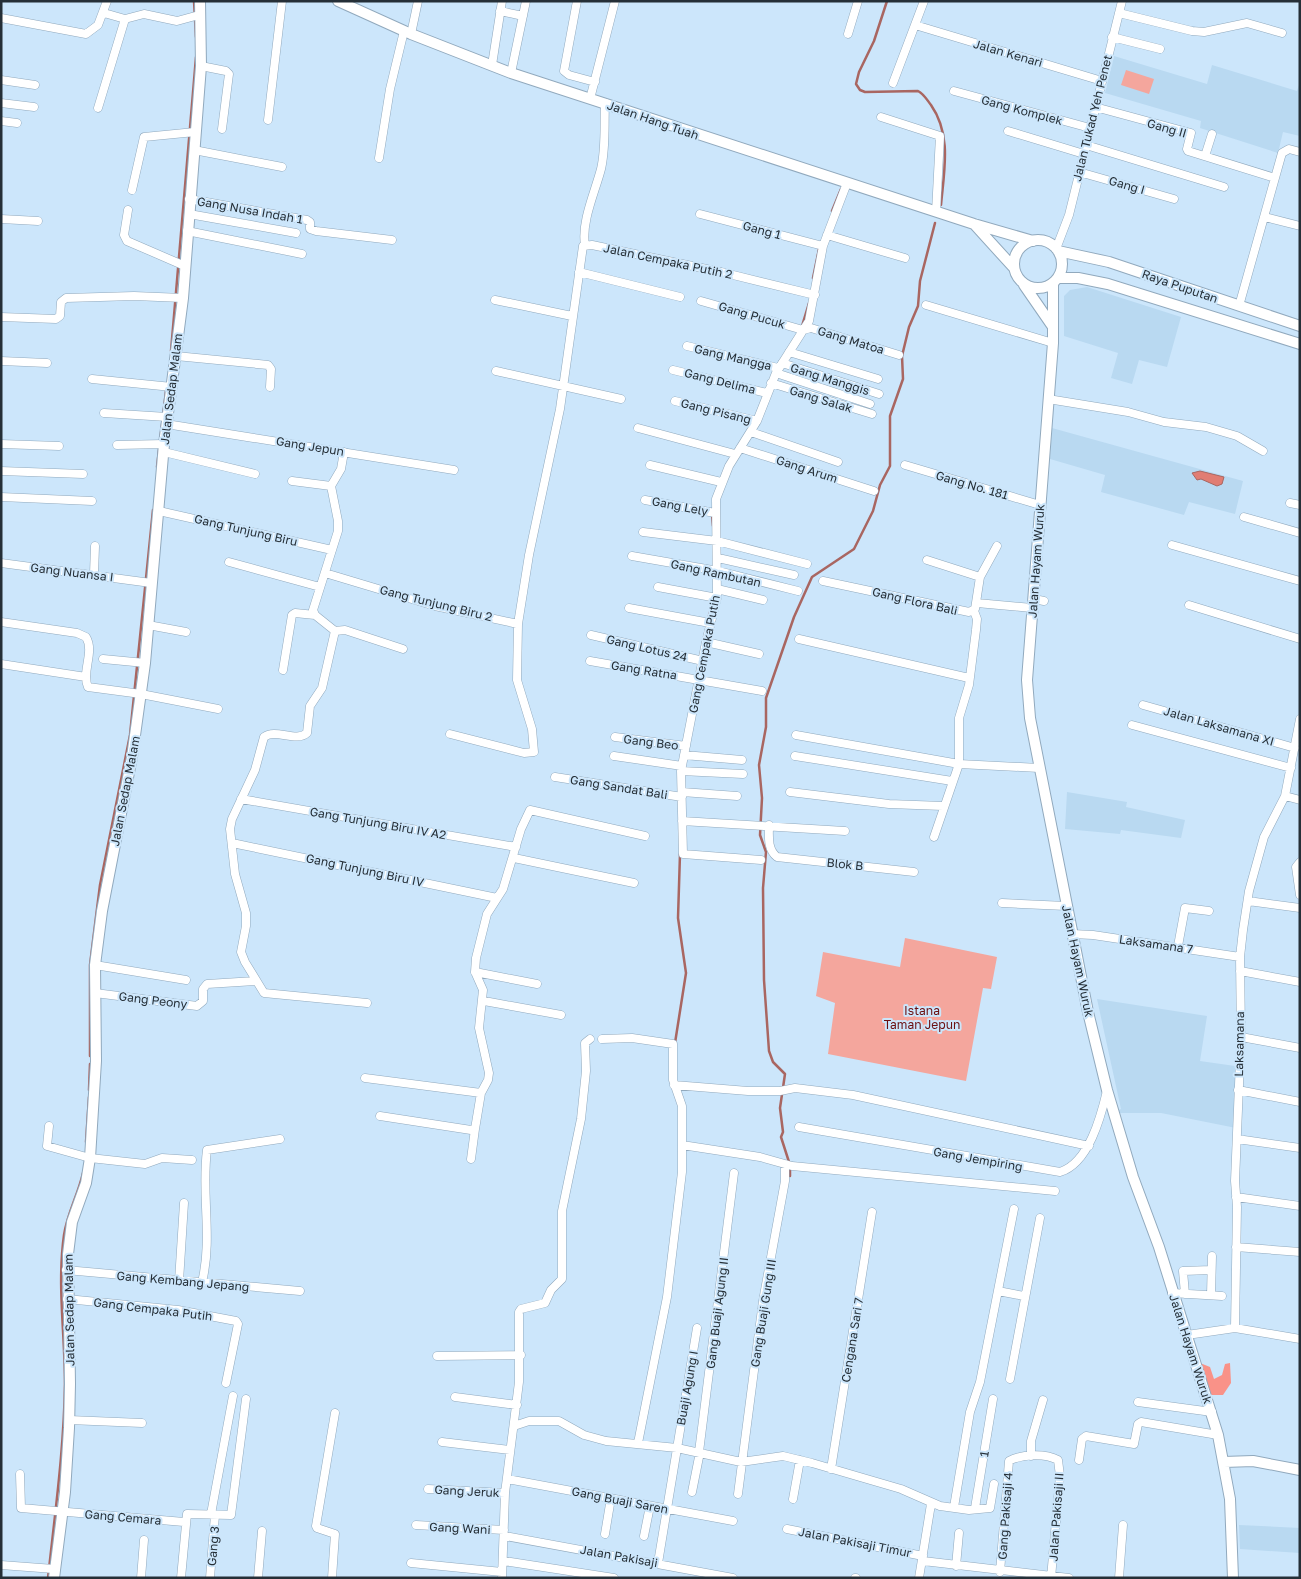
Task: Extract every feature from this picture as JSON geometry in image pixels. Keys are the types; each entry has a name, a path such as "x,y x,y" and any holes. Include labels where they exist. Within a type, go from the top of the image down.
{"main road":[{"name":"Jalan Sedap Malam","path":"51,1571 69,1420 70,1350 66,1270 72,1222 86,1183 86,1157 95,1080 95,965 106,886 132,757 140,663 148,625 147,582 159,511 167,386 176,356 180,264 189,214 194,150 191,132 201,66 196,16 200,1"},
{"name":"Jalan Hang Tuah","path":"338,1 408,32 511,73 936,212 1033,241"},
{"path":"974,224 1014,268 1053,327"},
{"path":"1014,268 1016,253 1021,247 1033,241 1044,241 1055,248 1062,268 1055,281 1041,288 1027,286 1022,282"},
{"name":"Raya Puputan","path":"1055,248 1110,262 1300,326"},
{"name":"Raya Puputan","path":"1055,281 1078,278 1108,284 1300,344"},
{"name":"Jalan Hayam Wuruk","path":"1055,281 1053,343 1040,505 1037,603 1027,693 1039,768 1066,906 1088,1012 1107,1090 1133,1177 1159,1247 1218,1435 1232,1519 1233,1578"},
{"path":"1224,1462 1253,1461 1300,1470"}],"street":[{"path":"1,18 86,34 98,25 107,1"},
{"path":"268,120 282,1"},
{"path":"379,158 390,89 418,1"},
{"path":"492,65 502,1"},
{"path":"511,73 526,1"},
{"path":"577,1 564,71 569,75 594,82"},
{"path":"590,99 615,1"},
{"path":"848,34 858,1"},
{"path":"893,83 924,1"},
{"name":"Jalan Tukad Yeh Penet","path":"1055,248 1063,234 1122,1"},
{"path":"500,11 523,16"},
{"path":"104,13 125,19 138,14 177,20 196,16"},
{"path":"1119,13 1192,31 1204,32 1246,23 1282,32"},
{"path":"98,108 125,19"},
{"name":"Jalan Kenari","path":"915,25 1102,81"},
{"path":"1112,37 1160,49"},
{"path":"201,66 226,71 228,74 222,129"},
{"path":"1,80 36,85"},
{"name":"Gang Komplek","path":"954,91 1090,128"},
{"path":"1,103 34,107"},
{"path":"450,734 524,753 534,752 532,729 517,680 518,624 549,457 560,409 572,316 585,245 590,203 601,169 604,151 605,104"},
{"name":"Gang II","path":"1095,107 1191,133 1187,150 1275,178"},
{"path":"881,117 940,136 936,212"},
{"path":"1,121 17,123"},
{"path":"1008,131 1224,187"},
{"path":"132,190 144,137 191,132"},
{"path":"1205,156 1212,134"},
{"path":"1239,306 1282,153 1289,149 1300,152"},
{"path":"194,150 282,167"},
{"name":"Gang I","path":"1079,172 1174,199"},
{"name":"Gang Cempaka Putih","path":"761,860 683,854 682,768 706,642 717,598 716,499 721,482 751,432 771,383 812,313 823,246 847,183"},
{"name":"Gang Nusa Indah 1","path":"189,199 307,220 310,222 310,229 316,231 392,240"},
{"path":"128,210 124,235 127,241 180,264"},
{"path":"189,214 296,233"},
{"name":"Gang 1","path":"700,214 823,246"},
{"path":"1264,217 1300,226"},
{"path":"1,219 38,220"},
{"path":"187,231 302,254"},
{"path":"827,235 905,258"},
{"name":"Jalan Cempaka Putih 2","path":"585,245 711,270 815,295"},
{"path":"579,272 680,297"},
{"path":"1,317 56,319 60,316 61,302 66,298 134,296 179,298"},
{"path":"496,300 572,316"},
{"name":"Gang Pucuk","path":"701,301 803,330"},
{"path":"926,305 1053,343"},
{"name":"Gang Matoa","path":"803,330 811,328 899,355"},
{"name":"Gang Mangga","path":"687,346 779,368"},
{"path":"790,352 878,379"},
{"path":"176,356 268,366 271,368 270,387"},
{"path":"1,361 47,363"},
{"path":"779,368 870,404"},
{"name":"Gang Manggis","path":"779,368 879,394"},
{"name":"Gang Delima","path":"673,370 767,393"},
{"path":"496,371 556,383 562,388 621,399"},
{"path":"92,379 167,386"},
{"name":"Gang Salak","path":"771,383 872,414"},
{"path":"1048,399 1128,412 1164,422 1206,427 1237,436 1263,451"},
{"name":"Gang Pisang","path":"675,400 756,421"},
{"name":"Gang Jepun","path":"104,413 165,419 454,470"},
{"name":"Gang Arum","path":"638,428 738,451 874,491"},
{"path":"751,432 838,462"},
{"path":"1,444 59,446"},
{"path":"117,445 162,446 255,474"},
{"path":"344,452 341,469 331,486 338,521 332,550 314,610 316,615 335,631 345,630 403,649"},
{"path":"650,465 721,482"},
{"name":"Gang No. 181","path":"904,465 1040,505"},
{"path":"1,471 83,474"},
{"path":"292,481 331,486"},
{"path":"1,497 92,500"},
{"name":"Gang Lely","path":"645,500 715,513"},
{"path":"1290,503 1300,505"},
{"name":"Gang Tunjung Biru","path":"159,511 332,550"},
{"path":"1244,517 1300,533"},
{"path":"643,532 717,541 807,564"},
{"path":"1172,545 1300,581"},
{"path":"94,574 95,546"},
{"path":"934,836 959,764 958,718 969,678 976,630 976,607 980,577 997,546"},
{"name":"Gang Rambutan","path":"632,556 718,571 798,592"},
{"path":"718,558 794,575"},
{"path":"927,560 980,577"},
{"path":"229,562 320,587"},
{"name":"Gang Nuansa I","path":"1,563 147,582"},
{"name":"Gang Tunjung Biru 2","path":"325,573 435,606 518,624"},
{"name":"Gang Flora Bali","path":"823,581 966,613 976,607 1037,603"},
{"path":"658,587 717,598"},
{"path":"717,589 763,600"},
{"path":"1189,605 1300,639"},
{"path":"629,608 710,623"},
{"path":"283,670 292,615 296,613 316,615"},
{"path":"1,622 83,634 89,641 90,648 86,677 88,687 137,693 218,709"},
{"path":"148,625 186,632"},
{"path":"335,631 322,688 310,706 307,733 301,736 268,734 264,737 255,770 231,824 235,874 246,913 246,926 241,952 255,980 266,995 367,1003"},
{"name":"Gang Lotus 24","path":"591,635 703,661"},
{"path":"799,639 969,678"},
{"path":"706,642 759,654"},
{"path":"103,659 140,663"},
{"name":"Gang Ratna","path":"590,661 762,691"},
{"path":"1,664 86,677"},
{"name":"Jalan Laksamana XI","path":"1143,705 1297,746"},
{"name":"Laksamana","path":"1235,1328 1235,1181 1241,1037 1240,957 1248,901 1264,837 1285,796 1297,746 1300,719"},
{"path":"1132,725 1291,768"},
{"path":"796,735 959,764 1039,768"},
{"name":"Gang Beo","path":"615,737 686,746"},
{"path":"684,755 742,760"},
{"path":"614,756 682,768 743,774"},
{"path":"795,756 952,781"},
{"name":"Gang Sandat Bali","path":"555,778 682,795 738,796"},
{"path":"790,792 889,804 943,806"},
{"path":"1285,796 1300,800"},
{"name":"Gang Tunjung Biru IV A2","path":"241,799 516,847"},
{"path":"471,1159 480,1093 488,1080 479,1028 484,1001 483,990 475,972 476,958 490,907 503,889 514,858 521,829 530,810 644,836"},
{"path":"682,821 845,831"},
{"name":"Blok B","path":"767,825 772,853 777,857 914,872"},
{"name":"Gang Tunjung Biru IV","path":"232,843 497,898"},
{"path":"514,858 634,883"},
{"path":"1300,862 1296,867 1300,895"},
{"path":"1248,901 1300,908"},
{"path":"1002,903 1066,906"},
{"path":"1178,946 1185,908 1209,911"},
{"name":"Laksamana 7","path":"1072,934 1178,946 1240,957"},
{"path":"95,965 186,980"},
{"path":"1240,971 1300,982"},
{"path":"475,972 537,984"},
{"name":"Gang Peony","path":"95,993 197,1006 203,1001 204,989 207,984 255,980"},
{"path":"484,1001 561,1015"},
{"path":"1241,1037 1300,1048"},
{"path":"602,1040 632,1038 673,1044 674,1085 682,1106 681,1182 667,1297 638,1443"},
{"path":"412,1563 502,1575 507,1479 517,1404 521,1355 520,1309 545,1303 551,1290 562,1279 562,1211 581,1119 586,1071 585,1043 590,1039"},
{"path":"365,1078 480,1093"},
{"path":"674,1085 783,1091 795,1088 853,1095 1089,1146"},
{"name":"Gang Jempiring","path":"799,1127 1060,1172 1070,1166 1089,1146 1107,1090"},
{"path":"1238,1090 1300,1102"},
{"path":"380,1116 471,1130 475,1129"},
{"path":"49,1126 47,1146 86,1157 145,1164 162,1158 192,1160"},
{"path":"1237,1138 1300,1148"},
{"path":"202,1282 208,1247 207,1150 280,1139"},
{"path":"682,1145 760,1156 788,1165 1054,1192"},
{"name":"Gang Buaji Gung III","path":"738,1494 763,1301 788,1165"},
{"name":"Gang Buaji Agung II","path":"692,1492 699,1452 734,1173"},
{"path":"1236,1197 1300,1206"},
{"path":"179,1281 184,1203"},
{"path":"954,1507 970,1412 980,1382 1014,1209"},
{"name":"Cengana Sari 7","path":"831,1469 872,1212"},
{"path":"1010,1379 1040,1218"},
{"path":"1236,1247 1300,1252"},
{"path":"1212,1256 1212,1295"},
{"name":"Gang Kembang Jepang","path":"66,1270 300,1291"},
{"path":"1185,1294 1183,1271 1211,1270"},
{"path":"998,1292 1024,1296"},
{"path":"1172,1293 1222,1296"},
{"name":"Gang Cempaka Putih","path":"67,1299 178,1310 236,1321 238,1324 226,1383"},
{"name":"Buaji Agung I","path":"658,1563 697,1328"},
{"path":"1187,1335 1235,1328 1300,1339"},
{"path":"437,1356 521,1355"},
{"name":"Gang 3","path":"210,1578 213,1514 233,1396"},
{"path":"455,1397 517,1404"},
{"path":"181,1578 184,1522 187,1514 228,1516 232,1511 246,1399"},
{"name":"1","path":"974,1508 993,1399"},
{"path":"1031,1456 1031,1442 1043,1400"},
{"path":"1138,1402 1212,1412"},
{"path":"332,1578 334,1534 316,1526 335,1413"},
{"path":"69,1420 142,1423"},
{"path":"514,1426 529,1421 559,1421 592,1438 611,1442 677,1448 742,1462 778,1456 800,1460 901,1489 931,1504 954,1507 982,1510 990,1508 994,1484"},
{"path":"1079,1460 1082,1439 1086,1436 1134,1444 1138,1424 1141,1422 1218,1435"},
{"path":"442,1442 510,1450"},
{"name":"Jalan Pakisaji II","path":"1031,1456 1050,1457 1058,1460 1060,1484 1051,1576"},
{"name":"Gang Pakisaji 4","path":"1000,1572 1009,1461 1031,1456"},
{"path":"793,1499 800,1460"},
{"name":"Gang Cemara","path":"20,1474 21,1508 184,1522"},
{"name":"Gang Buaji Saren","path":"507,1479 733,1521"},
{"name":"Gang Jeruk","path":"428,1489 506,1493"},
{"path":"604,1534 611,1498"},
{"path":"919,1578 931,1504"},
{"path":"644,1536 650,1506"},
{"name":"Gang Wani","path":"416,1525 505,1533"},
{"path":"1119,1578 1122,1525"},
{"name":"Jalan Pakisaji Timur","path":"787,1529 956,1566 1017,1575 1069,1578"},
{"path":"258,1578 262,1531"},
{"name":"Jalan Pakisaji","path":"505,1533 732,1578"},
{"path":"956,1566 959,1533"},
{"path":"140,1578 144,1540"},
{"path":"504,1561 614,1578"},
{"path":"1,1565 51,1571"},
{"path":"968,1578 969,1568"}],"shaded area":[{"path":"1114,56 1207,84 1212,65 1297,91 1300,82 1300,136 1283,132 1278,153 1200,128 1201,121 1105,93"},
{"path":"1087,287 1181,317 1167,367 1139,360 1132,384 1111,378 1118,353 1064,336 1064,296 1070,290"},
{"path":"1052,428 1243,481 1235,514 1189,502 1184,515 1101,492 1105,475 1050,459"},
{"path":"1200,471 1224,477 1222,484 1217,486 1201,479 1197,480 1192,473"},
{"path":"1067,792 1127,802 1126,807 1185,820 1181,838 1121,830 1120,834 1065,829"},
{"path":"1097,999 1207,1016 1200,1061 1235,1066 1236,1128 1161,1113 1113,1113 1121,1109"},
{"path":"1200,1363 1210,1367 1214,1379 1222,1375 1225,1364 1230,1363 1231,1383 1223,1395 1210,1395"},
{"path":"1239,1525 1300,1528 1300,1553 1240,1549"}],"green space":[{"path":"1126,70 1154,79 1149,94 1121,85"},
{"name":"Istana Taman Jepun","path":"905,938 997,957 991,989 983,988 966,1081 828,1054 835,1003 816,996 823,952 900,967"}],"waterway":[{"path":"194,1 196,37"},
{"path":"887,1 874,41 859,72 856,84 860,90 865,92 918,91 924,95 938,117 942,128 945,166 941,205"},
{"path":"171,351 196,57"},
{"path":"832,211 841,189"},
{"path":"789,1162 781,1137 783,1132 780,1108 785,1074 773,1062 769,1051 764,980 763,888 766,852 760,835 762,798 759,765 766,727 766,698 794,617 812,577 854,549 873,511 880,485 890,466 890,416 903,379 902,356 909,327 918,306 920,281 935,223"},
{"path":"813,278 819,249"},
{"path":"802,326 809,303"},
{"path":"157,467 166,391"},
{"path":"90,1056 90,965 100,885 130,735 153,510"},
{"path":"712,515 713,526"},
{"path":"708,619 711,608"},
{"path":"675,1043 686,973 678,918 680,854"},
{"path":"89,1090 90,1064"},
{"path":"86,1142 89,1097"},
{"path":"790,1167 790,1176"},
{"path":"48,1578 63,1433 65,1365 61,1291 62,1254 65,1227 83,1173"}]}
